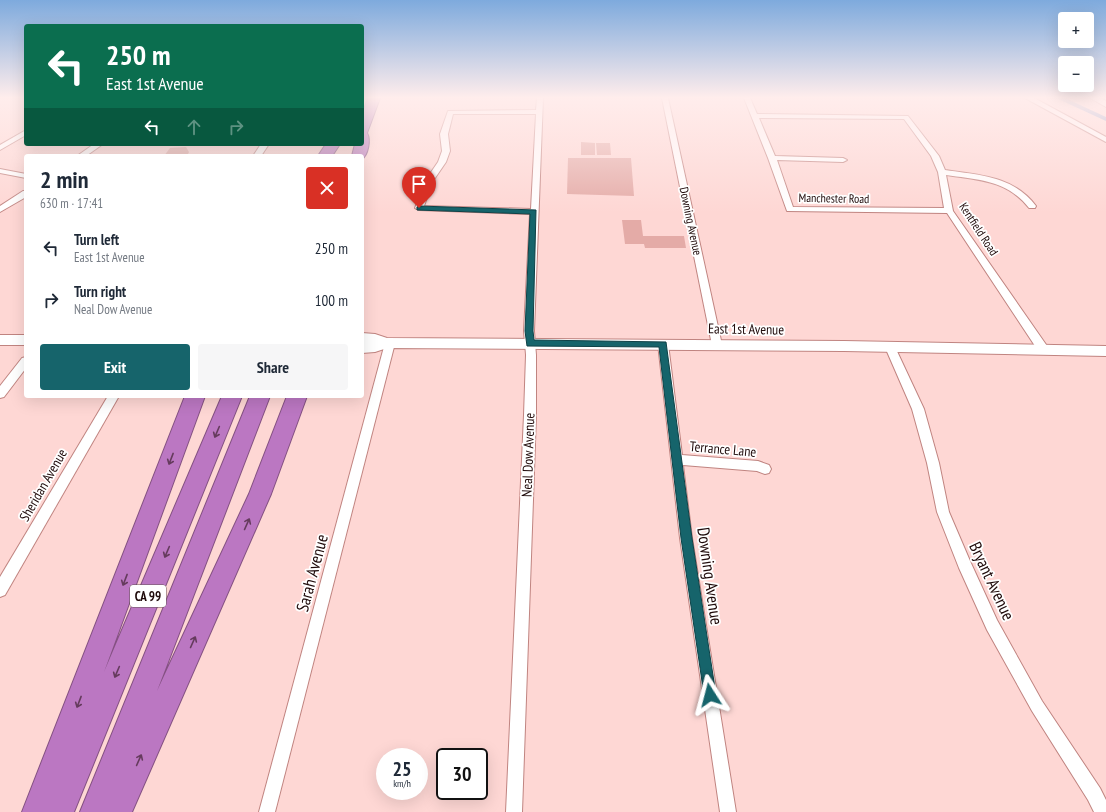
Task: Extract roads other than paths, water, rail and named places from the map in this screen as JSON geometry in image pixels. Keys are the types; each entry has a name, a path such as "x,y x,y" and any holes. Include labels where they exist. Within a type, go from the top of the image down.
{"highway":[{"path":"51,804 194,398"},
{"name":"CA 99","path":"51,804 231,398"},
{"name":"CA 99","path":"109,804 259,398"},
{"path":"109,804 260,494 296,398"}],"street":[{"path":"0,148 20,136"},
{"path":"444,136 446,151 442,162 429,182 419,208 534,212"},
{"name":"Neal Dow Avenue","path":"514,812 530,414 529,323 537,136"},
{"name":"Downing Avenue","path":"673,136 717,345"},
{"name":"Manchester Road","path":"763,136 790,209 949,211"},
{"name":"Kentfield Road","path":"921,136 930,148 942,172 949,211 1043,349"},
{"path":"84,154 96,146"},
{"path":"772,158 843,160"},
{"path":"0,171 24,176"},
{"path":"942,172 1004,183 1019,191 1028,199 1032,206"},
{"path":"0,210 24,194"},
{"name":"East 1st Avenue","path":"364,338 375,338 388,343"},
{"path":"0,340 24,340"},
{"name":"East 1st Avenue","path":"364,348 375,347 388,343 663,344 1106,351"},
{"name":"Sarah Avenue","path":"267,812 388,343"},
{"name":"Downing Avenue","path":"663,344 686,538 728,812"},
{"name":"Bryant Avenue","path":"890,347 918,409 933,463 942,512 964,564 992,625 1037,706 1094,794 1103,812"},
{"path":"0,394 24,364"},
{"name":"Sheridan Avenue","path":"0,590 113,398"},
{"name":"Terrance Lane","path":"677,460 758,466 765,469"}]}
